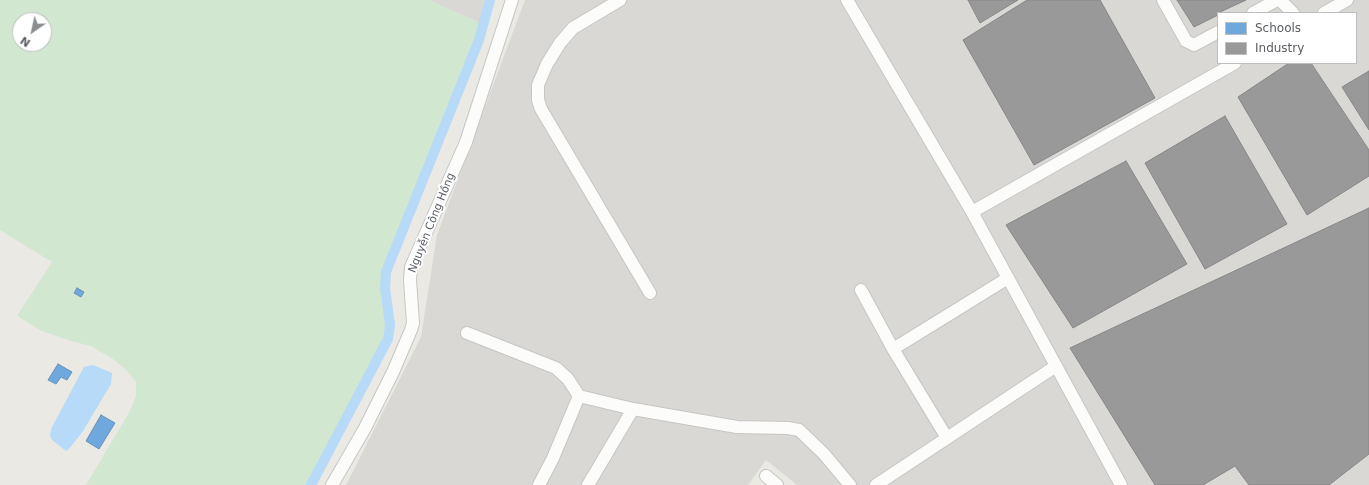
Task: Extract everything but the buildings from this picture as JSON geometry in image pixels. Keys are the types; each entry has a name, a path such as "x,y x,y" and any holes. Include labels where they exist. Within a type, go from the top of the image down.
{"street":[{"name":"Nguyễn Công Hồng","path":"332,485 365,428 393,372 411,330 413,323 410,280 411,268 466,142 512,0"},
{"path":"620,0 574,28 560,43 547,64 538,85 538,100 541,109 650,293"},
{"path":"847,0 972,212 1121,485"},
{"path":"1163,0 1186,41 1194,45 1217,33"},
{"path":"1258,7 1277,0"},
{"path":"1280,0 1291,12"},
{"path":"1326,12 1347,0"},
{"path":"972,212 1233,64"},
{"path":"893,349 1008,278"},
{"path":"861,290 893,349 947,438"},
{"path":"467,332 556,368 568,380 579,396 633,409 737,427 788,428 799,430 824,454 850,485"},
{"path":"876,485 1056,366"},
{"path":"539,485 553,458 579,396"},
{"path":"588,485 633,409"},
{"path":"766,476 777,485"}],"shaded area":[{"path":"428,0 485,0 480,23"},
{"path":"525,0 1369,0 1369,485 797,485 766,460 748,485 346,485 421,337 437,235"}],"green space":[{"path":"0,0 428,0 480,23 455,96 383,273 381,294 385,324 383,341 308,485 86,485 130,411 136,396 136,382 126,370 113,359 91,346 42,331 17,316 52,262 0,230"}],"water":[{"path":"93,365 112,373 111,384 83,431 66,451 52,440 50,436 51,429 84,367"}],"waterway":[{"path":"311,485 388,339 390,325 385,288 386,272 479,40 490,0"}]}
